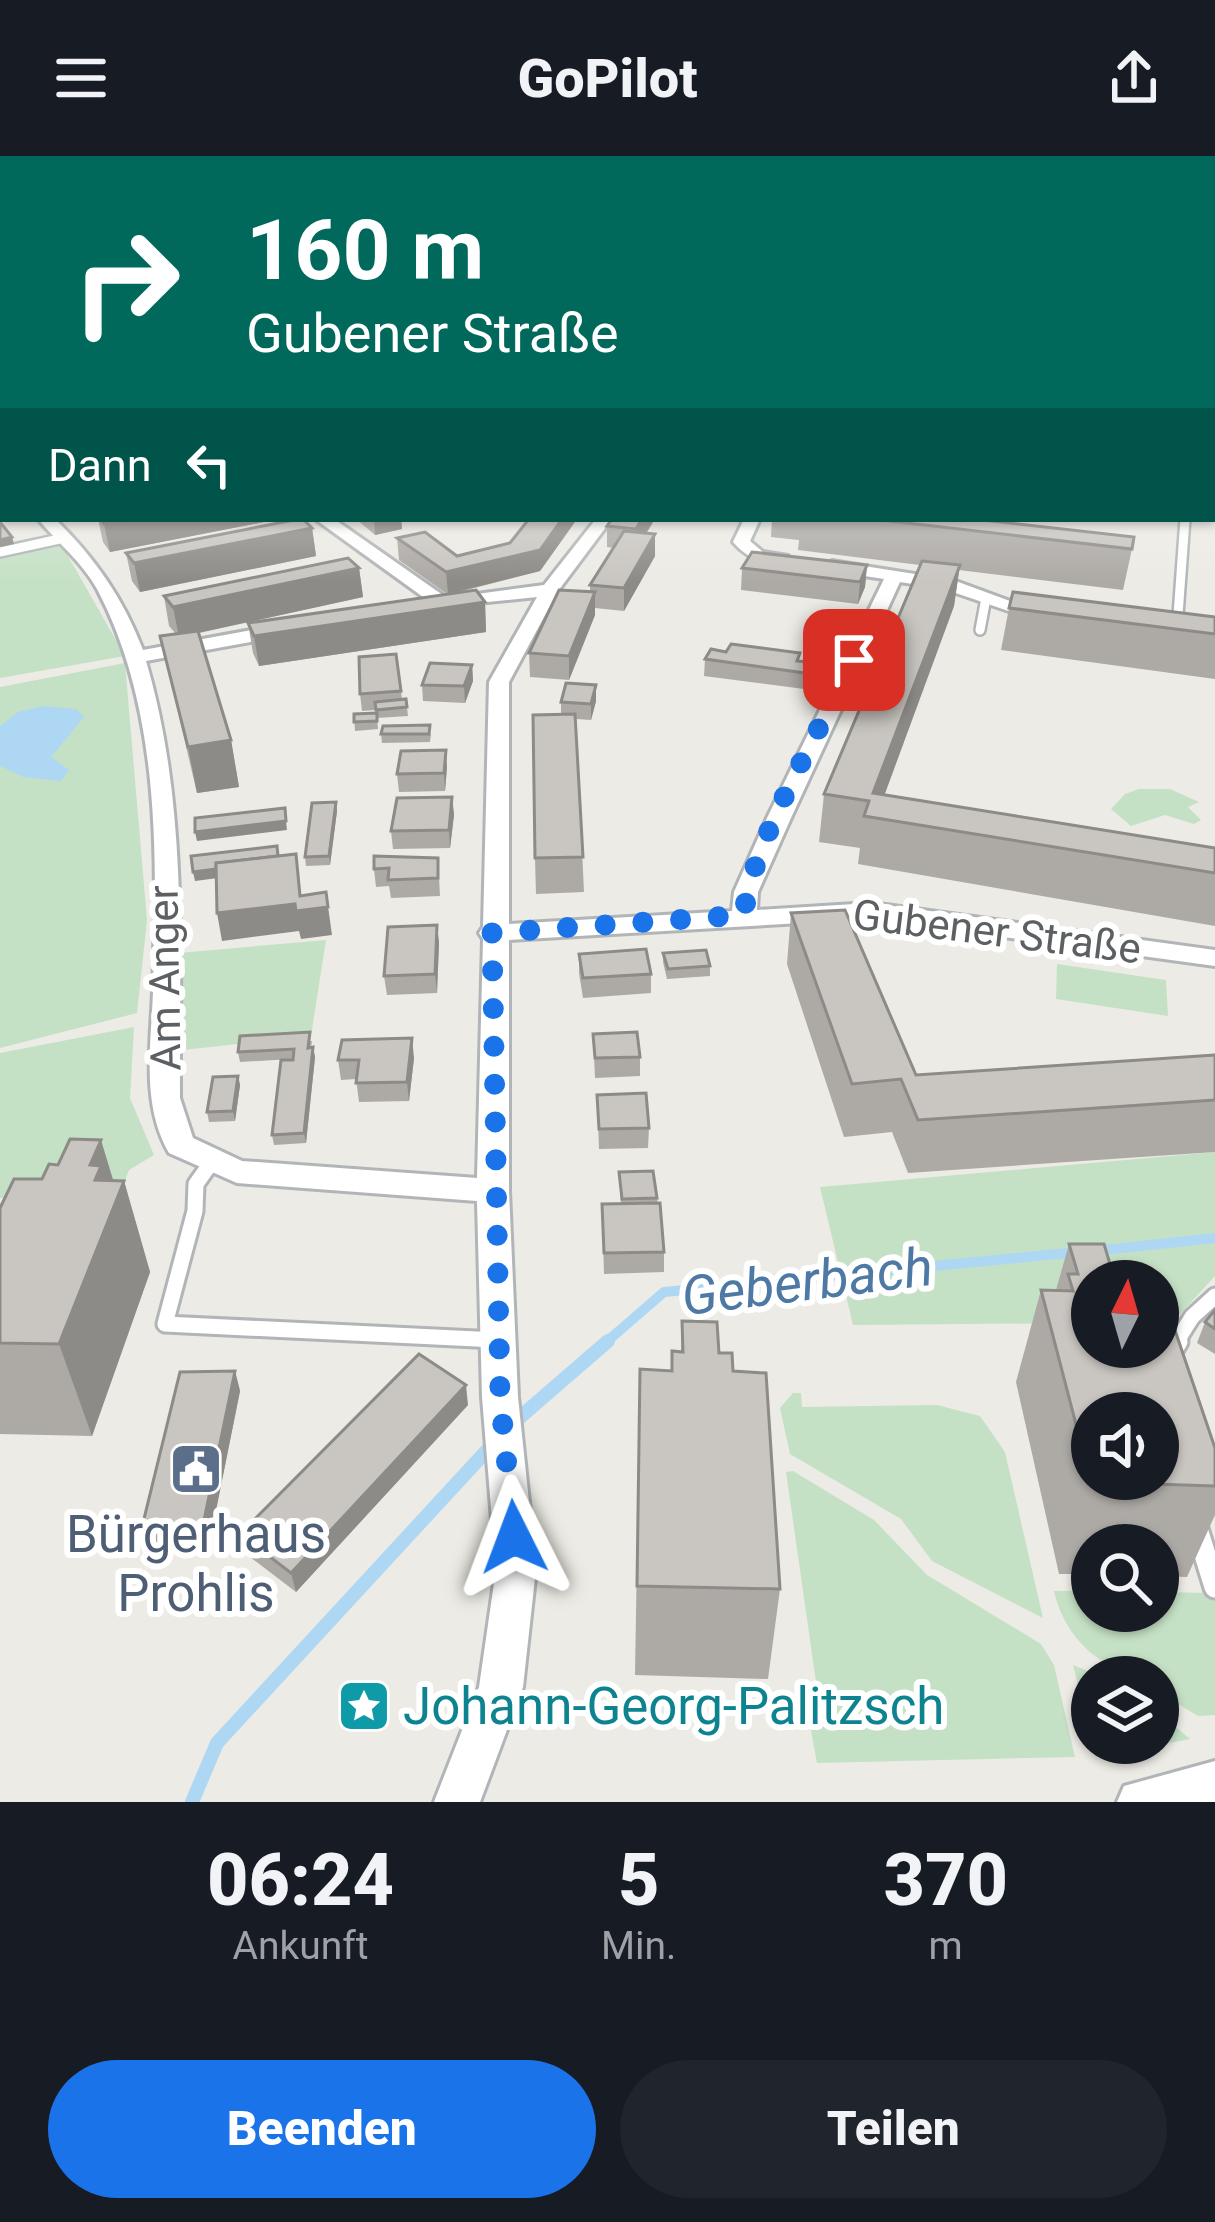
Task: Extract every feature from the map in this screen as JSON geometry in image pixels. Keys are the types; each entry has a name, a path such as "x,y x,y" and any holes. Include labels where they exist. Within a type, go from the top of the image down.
{"street":[{"name":"Am Anger","path":"49,522 106,588 136,657 158,765 165,1098 181,1145 237,1172 493,1191"},
{"path":"327,522 443,603"},
{"path":"457,1802 501,1687 516,1570 498,1340 493,1191 492,933 499,682 550,590 602,522"},
{"path":"751,522 741,542 758,556 895,574 1062,620"},
{"path":"744,915 746,892 895,574"},
{"path":"420,607 550,590"},
{"path":"136,657 308,626"},
{"name":"Gubener Straße","path":"492,933 847,911 922,915 1215,958"},
{"path":"1140,1802 1215,1784"}],"lane":[{"path":"1185,522 1178,615 1188,637"},
{"path":"0,552 64,538"},
{"path":"980,630 986,598"},
{"path":"213,1160 196,1184 194,1211 165,1324 498,1340"},
{"path":"1179,1337 1215,1295"},
{"path":"1193,1517 1215,1587"}],"green space":[{"path":"60,542 125,656 0,678 0,553"},
{"path":"125,663 147,920 137,1013 0,1048 0,687"},
{"path":"1170,789 1199,802 1188,807 1201,820 1194,824 1165,815 1131,826 1111,809 1125,794"},
{"path":"326,940 311,1036 174,1051 178,953"},
{"path":"1057,964 1166,980 1168,1016 1056,999"},
{"path":"134,1027 130,1098 154,1155 129,1170 117,1201 0,1198 0,1053"},
{"path":"1215,1152 1215,1276 1179,1315 1179,1260 1071,1260 1071,1323 853,1325 820,1187"},
{"path":"793,1393 801,1393 802,1407 937,1405 980,1416 1005,1452 1043,1618 932,1561 901,1519 790,1454 780,1408"},
{"path":"793,1471 874,1520 927,1575 1041,1644 1054,1665 1071,1757 817,1763 807,1709 817,1689 786,1472"},
{"path":"1054,1591 1071,1591 1071,1630 1068,1625"},
{"path":"1179,1592 1209,1593 1215,1601 1215,1715 1198,1716 1179,1705 1179,1656 1096,1656 1073,1632 1179,1632"}],"water":[{"path":"44,706 76,709 84,717 51,757 69,770 61,781 23,777 0,766 0,726 18,712"}],"building":[{"path":"0,522 12,537 0,540"},
{"path":"287,522 306,522 312,528 134,563 126,553"},
{"path":"527,522 560,522 540,550 446,572 397,538 425,532 457,556 510,543"},
{"path":"610,522 640,522 636,529 607,526"},
{"path":"898,522 1001,522 1134,537 1132,549"},
{"path":"624,531 655,534 624,588 590,585"},
{"path":"752,552 867,565 860,582 742,568"},
{"path":"348,558 359,568 173,607 164,596"},
{"path":"922,561 960,565 873,793 1215,848 1215,873 864,816 869,801 824,794"},
{"path":"476,590 485,602 254,636 248,623"},
{"path":"559,590 595,592 569,656 529,653"},
{"path":"1013,592 1215,617 1215,634 1009,608"},
{"path":"198,631 231,740 188,747 160,636"},
{"path":"731,644 800,653 797,661 810,662 805,673 705,659 711,649 726,652"},
{"path":"396,654 401,691 360,694 359,657"},
{"path":"430,663 472,665 464,686 422,685"},
{"path":"566,683 596,685 591,704 561,702"},
{"path":"406,699 407,707 376,710 375,702"},
{"path":"377,713 377,721 354,722 354,714"},
{"path":"575,714 583,857 535,858 533,715"},
{"path":"430,725 429,734 381,734 383,726"},
{"path":"446,750 444,773 397,774 401,751"},
{"path":"452,797 449,830 391,831 397,798"},
{"path":"336,802 329,856 305,857 312,803"},
{"path":"285,808 286,821 195,832 195,818"},
{"path":"277,846 278,856 216,863 216,869 193,872 191,856"},
{"path":"296,854 300,896 326,892 328,907 296,911 295,904 217,913 216,863"},
{"path":"374,856 438,858 438,878 388,880 389,868 374,869"},
{"path":"845,910 916,1075 1215,1055 1215,1100 918,1120 901,1079 852,1084 791,913"},
{"path":"437,925 435,974 384,976 388,927"},
{"path":"646,949 651,974 583,978 579,954"},
{"path":"706,950 710,966 668,969 663,953"},
{"path":"310,1032 308,1048 313,1047 304,1133 272,1135 281,1060 293,1060 294,1049 238,1052 240,1036"},
{"path":"637,1032 640,1057 595,1058 593,1034"},
{"path":"412,1038 407,1082 356,1083 359,1060 338,1060 342,1040"},
{"path":"238,1076 233,1111 207,1112 213,1077"},
{"path":"646,1093 649,1128 599,1129 597,1095"},
{"path":"70,1139 101,1140 90,1165 101,1166 95,1180 124,1181 59,1344 0,1343 0,1208 14,1179 42,1179 49,1164 58,1165"},
{"path":"653,1171 657,1198 622,1199 619,1172"},
{"path":"660,1203 664,1252 604,1253 602,1204"},
{"path":"1069,1244 1104,1244 1109,1260 1074,1260"},
{"path":"1041,1290 1071,1291 1071,1368 1179,1368 1179,1342 1215,1448 1215,1486 1179,1485 1179,1392 1071,1392 1071,1405"},
{"path":"1215,1310 1215,1329 1205,1322"},
{"path":"682,1321 717,1322 719,1353 732,1353 733,1371 766,1373 780,1589 637,1586 640,1369 672,1371 672,1351 683,1352"},
{"path":"419,1354 466,1385 291,1573 240,1534"},
{"name":"Bürgerhaus Prohlis","path":"235,1371 203,1525 142,1527 180,1372"}],"waterway":[{"name":"Geberbach","path":"1095,1251 1215,1238"},
{"name":"Geberbach","path":"604,1344 664,1292 1079,1252"},
{"name":"Geberbach","path":"511,1425 608,1341"},
{"name":"Geberbach","path":"192,1802 217,1743 491,1446"}],"place":[{"name":"Bürgerhaus Prohlis","path":"196,1469"},
{"name":"Johann-Georg-Palitzsch","path":"364,1706"}],"route":[{"path":"514,1537 500,1396 492,933 744,915 746,892 854,660"}]}
